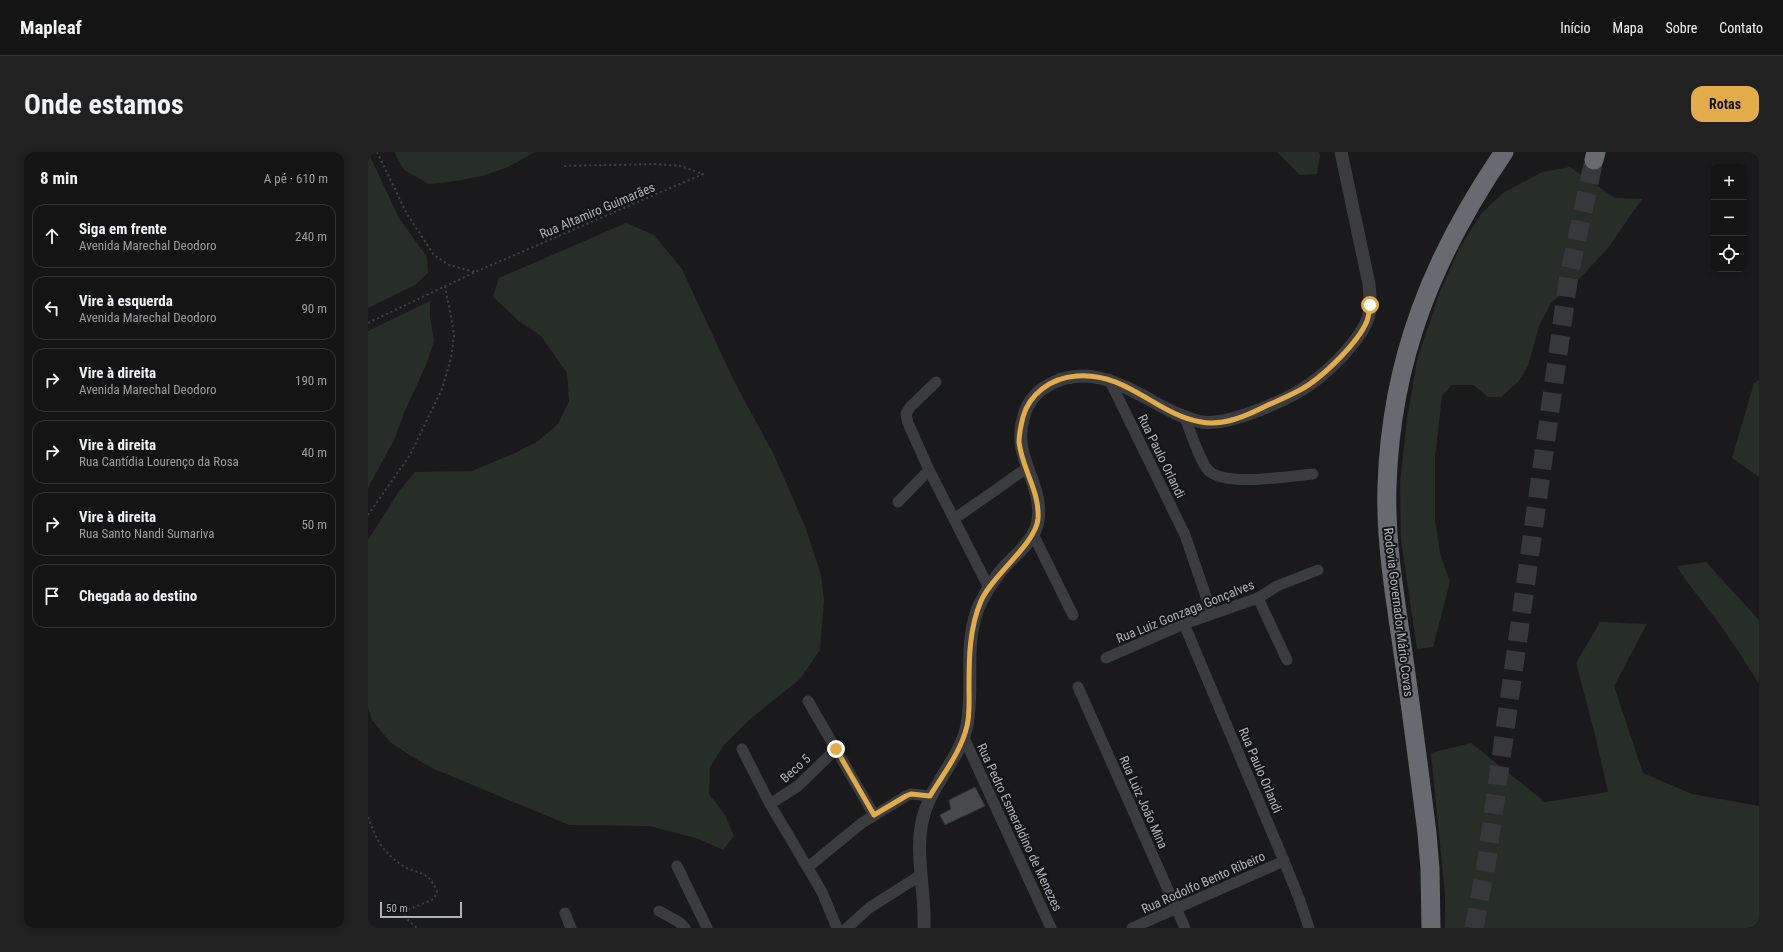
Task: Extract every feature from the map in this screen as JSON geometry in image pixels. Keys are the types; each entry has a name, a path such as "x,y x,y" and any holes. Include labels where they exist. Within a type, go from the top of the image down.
{"highway":[{"name":"Rodovia Governador Mário Covas","path":"1431,928 1430,869 1427,833 1390,555 1387,509 1389,450 1393,412 1406,351 1430,282 1465,211 1504,152"}],"street":[{"path":"924,928 921,875 921,825 930,796 964,738 968,723 969,655 974,618 982,599 989,588 1000,572 1033,534 1038,521 1038,505 1019,441 1020,427 1025,411 1033,398 1043,388 1066,377 1095,376 1109,379 1185,418 1201,422 1217,423 1233,420 1300,390 1315,381 1342,355 1357,337 1367,321 1370,305 1369,284 1341,152"},
{"name":"Rua Paulo Orlandi","path":"1109,379 1184,535 1212,614"},
{"path":"936,382 910,407 906,414 911,433 989,588"},
{"path":"1185,418 1203,462 1209,471 1217,476 1241,480 1313,474"},
{"path":"954,519 1027,468"},
{"path":"898,502 929,470"},
{"path":"1033,534 1073,615"},
{"name":"Rua Luiz Gonzaga Gonçalves","path":"1106,658 1184,624 1258,598 1277,586 1318,570"},
{"path":"1258,598 1287,660"},
{"name":"Rua Paulo Orlandi","path":"1184,624 1284,861 1300,901 1308,928"},
{"name":"Rua Luiz João Mina","path":"1078,687 1185,928"},
{"path":"808,701 874,815"},
{"name":"Rua Pedro Esmeraldino de Menezes","path":"964,738 1051,928"},
{"path":"742,749 770,804 822,892 837,928"},
{"name":"Beco 5","path":"770,804 798,786 836,749"},
{"path":"808,868 847,834 874,815 906,796 911,794 930,796"},
{"name":"Rua Rodolfo Bento Ribeiro","path":"1132,928 1284,861"},
{"path":"677,866 708,928"},
{"path":"847,928 869,908 921,875"},
{"path":"659,911 678,922 684,928"},
{"path":"565,913 571,928"}],"path":[{"path":"377,152 407,214 434,256 449,265 475,272"},
{"name":"Rua Altamiro Guimarães","path":"368,323 475,272 703,174 681,166 656,164 562,166"},
{"path":"368,515 410,455 442,389 451,358 454,335 445,287"},
{"path":"368,817 379,845 400,864 420,872 433,881 437,892 434,899 405,911 405,917 417,928"}],"shaded area":[{"path":"368,152 399,218 427,257 428,273 415,285 368,308"},
{"path":"394,152 535,152 508,167 482,176 429,184 404,170"},
{"path":"1277,152 1319,152 1320,156 1317,174 1300,175"},
{"path":"1570,167 1615,198 1642,199 1608,248 1582,276 1551,303 1539,326 1528,366 1518,382 1501,397 1488,397 1473,385 1452,385 1442,396 1435,458 1435,519 1440,553 1450,582 1433,647 1417,649 1401,540 1400,483 1407,419 1417,360 1439,294 1459,249 1481,214 1503,193 1542,172"},
{"path":"626,223 654,235 682,269 734,381 774,455 805,526 821,575 824,600 820,650 800,679 749,720 724,745 710,767 709,794 725,815 734,836 723,850 699,839 649,826 569,825 434,769 411,756 390,742 372,720 368,707 368,540 399,491 415,472 472,471 515,453 538,441 558,424 569,401 567,373 541,336 519,321 493,297 499,278"},
{"path":"430,301 430,316 434,341 426,365 404,413 395,438 368,488 368,331"},
{"path":"1759,380 1759,477 1732,458 1754,383"},
{"path":"1706,562 1759,620 1759,684 1728,636 1677,566"},
{"path":"1600,622 1647,624 1614,686 1643,773 1692,794 1759,806 1759,928 1445,928 1445,895 1431,753 1471,743 1545,802 1608,792 1576,663"}],"building":[{"path":"975,787 985,806 945,825 940,815 951,809 949,800"}],"tunnel":[{"path":"1474,928 1486,865 1569,275 1594,160"}],"route":[{"path":"836,749 874,815 911,794 930,796 954,756 964,738 968,723 969,655 974,618 982,599 1000,572 1026,544 1033,534 1038,521 1038,505 1034,488 1019,441 1020,427 1025,411 1033,398 1043,388 1066,377 1095,376 1116,382 1185,418 1201,422 1217,423 1233,420 1300,390 1315,381 1342,355 1357,337 1367,321 1370,305"}]}
